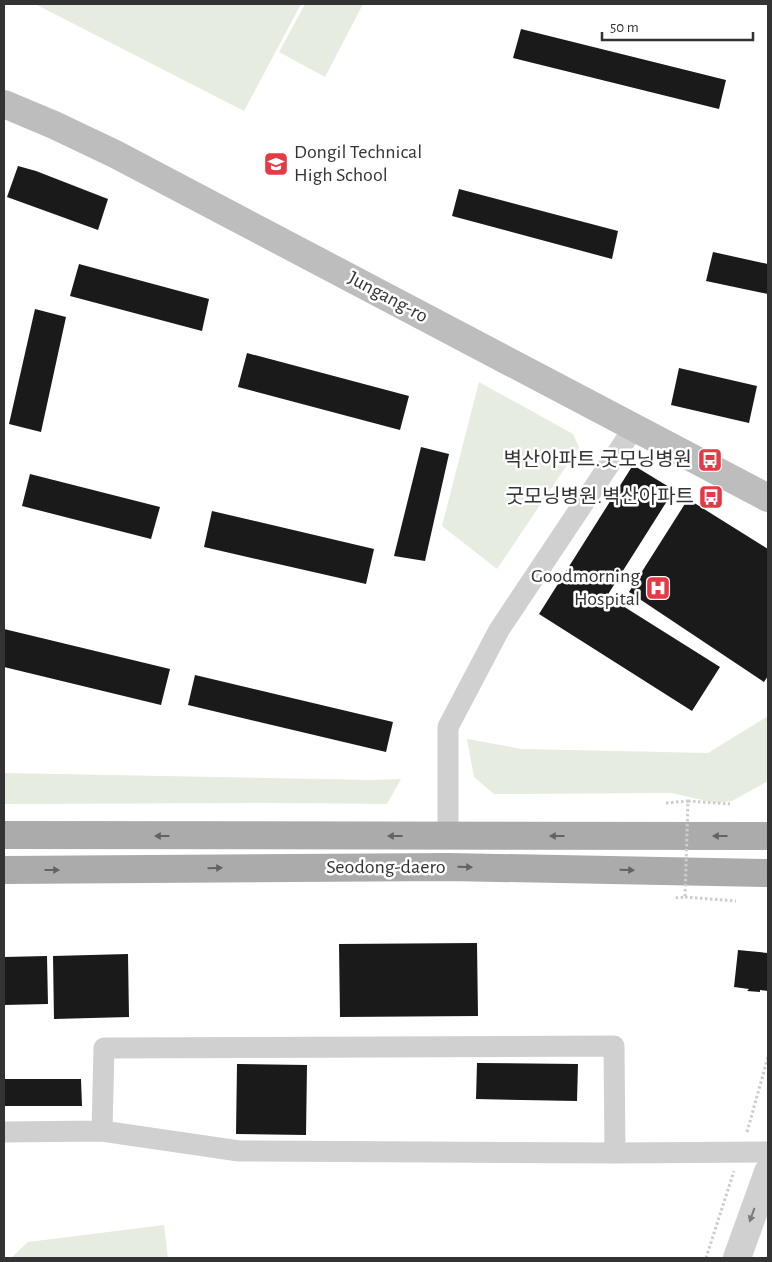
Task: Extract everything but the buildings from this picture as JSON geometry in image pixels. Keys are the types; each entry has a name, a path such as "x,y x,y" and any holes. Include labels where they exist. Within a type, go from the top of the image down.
{"main road":[{"name":"Jungang-ro","path":"4,104 115,154 630,433 768,516"},
{"name":"Jungang-ro","path":"4,124 67,148 630,433 768,498"},
{"name":"Seodong-daero","path":"4,835 766,835"},
{"name":"Seodong-daero","path":"4,870 449,867 768,873"}],"street":[{"path":"448,836 448,727 499,630 630,433"},
{"path":"102,1131 104,1048 614,1046 616,1153"},
{"path":"4,1132 102,1131 239,1151 768,1152"},
{"path":"736,1258 768,1172"}],"path":[{"path":"666,803 688,801 730,804"},
{"path":"685,897 688,801"},
{"path":"674,898 685,897 736,901"}],"shaded area":[{"path":"35,4 301,4 244,111"},
{"path":"305,4 363,4 325,77 279,52"},
{"path":"479,382 573,434 579,447 497,569 442,526"},
{"path":"768,716 768,781 732,801 715,803 672,793 494,794 474,777 467,739 522,749 708,753"},
{"path":"4,773 401,779 387,804 4,804"},
{"path":"164,1225 168,1258 11,1258 28,1242"}],"place":[{"name":"Dongil Technical High School","path":"276,164"},
{"name":"벽산아파트.굿모닝병원","path":"710,460"},
{"name":"굿모닝병원.벽산아파트","path":"711,497"},
{"name":"Goodmorning Hospital","path":"658,588"}]}
